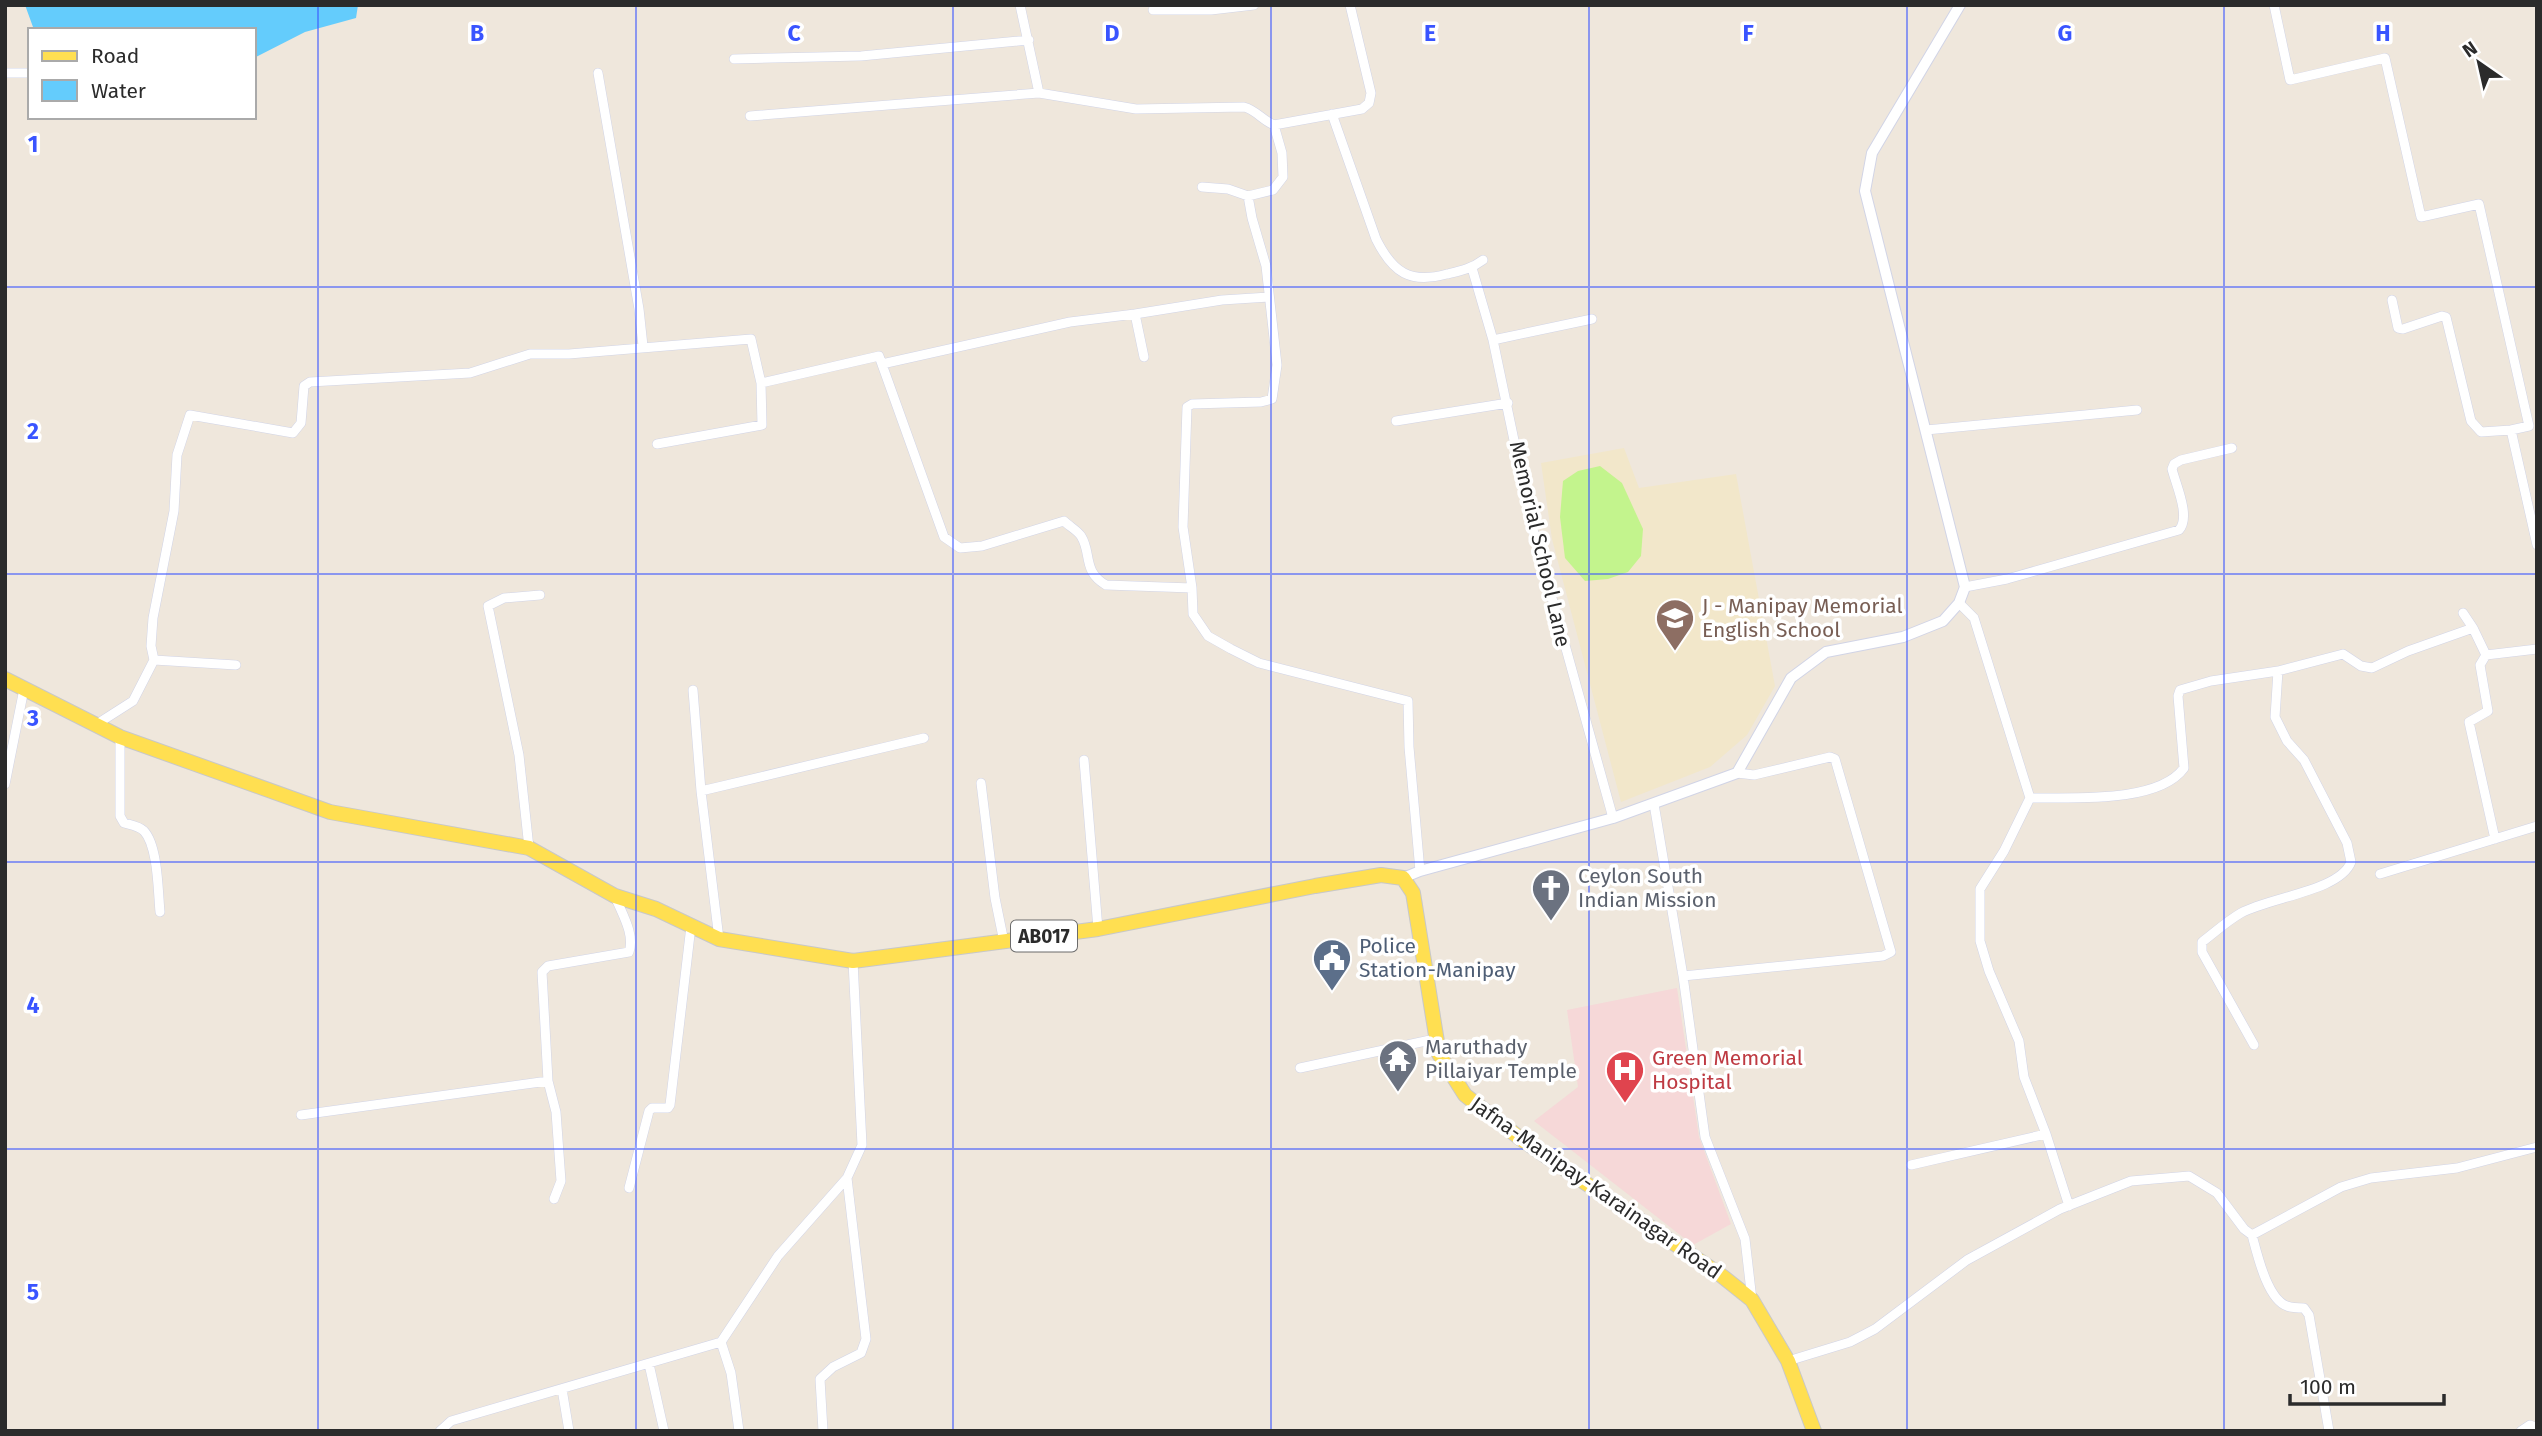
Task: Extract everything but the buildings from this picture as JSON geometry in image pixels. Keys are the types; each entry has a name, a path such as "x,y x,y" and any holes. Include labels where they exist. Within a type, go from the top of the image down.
{"main road":[{"name":"AB017","path":"5,679 120,737 330,812 529,848 615,896 656,909 719,939 853,961 1098,929 1315,886 1381,876 1402,878"},
{"name":"Jafna-Manipay-Karainagar Road","path":"1402,878 1413,893 1439,1054 1465,1095 1521,1139 1722,1276 1752,1300 1788,1361 1814,1431"}],"street":[{"path":"1020,5 1039,93"},
{"path":"1153,10 1254,5"},
{"path":"750,116 1039,93 1136,109 1244,107 1274,125 1362,109 1369,103 1371,93 1350,5"},
{"path":"1737,773 1791,678 1826,652 1903,637 1943,621 1959,603 1965,587 1865,191 1872,153 1960,5"},
{"path":"2274,5 2290,80 2385,58 2421,217 2479,204 2529,426 2481,432 2471,421 2446,317 2441,316 2403,329 2396,325 2392,300"},
{"path":"734,59 861,56 1029,40"},
{"path":"5,73 26,73"},
{"path":"598,73 643,346"},
{"path":"1332,114 1376,239 1394,267 1412,277 1427,279 1472,268 1483,260"},
{"path":"1202,187 1228,189 1248,196 1273,190 1283,177 1282,153 1274,125"},
{"path":"1248,196 1266,266 1277,365 1272,399 1261,402 1203,403 1187,407 1183,527 1193,614 1208,636 1259,663 1408,701 1409,747 1420,871"},
{"name":"Memorial School Lane","path":"1472,268 1508,403 1532,526 1612,818"},
{"path":"881,364 1070,322 1222,300 1269,298"},
{"path":"1135,314 1144,357"},
{"path":"1493,340 1592,319"},
{"path":"97,724 133,701 154,660 151,646 153,618 174,511 177,455 190,415 293,433 300,423 304,386 310,382 470,373 530,354 569,354 751,339 761,383 762,425 657,444"},
{"path":"761,383 879,356 944,537 960,548 982,546 1064,521 1081,537 1087,562 1097,580 1105,585 1192,588"},
{"path":"1396,421 1508,403"},
{"path":"1926,430 2137,410"},
{"path":"2511,430 2537,545"},
{"path":"1965,587 2007,579 2179,530 2184,525 2184,517 2172,469 2174,464 2232,448"},
{"path":"529,848 519,755 488,606 504,598 540,595"},
{"path":"1959,603 1974,618 2029,798 2004,851 1980,889 1980,941 1989,971 2019,1041 2024,1077 2069,1206"},
{"path":"2463,612 2486,654"},
{"path":"2029,798 2129,796 2177,778 2184,768 2178,696 2180,690 2211,681 2278,671 2343,654 2361,666 2372,667 2473,628"},
{"path":"2486,654 2537,649"},
{"path":"2486,654 2480,665 2488,711 2469,722 2495,838"},
{"path":"154,660 236,666"},
{"path":"2254,1045 2202,951 2202,942 2240,914 2272,900 2327,885 2344,874 2351,862 2347,843 2304,760 2287,741 2276,717 2278,671"},
{"path":"5,784 24,689"},
{"path":"693,690 701,791 719,939"},
{"path":"120,737 120,816 124,823 139,827 146,833 154,855 160,912"},
{"path":"701,791 924,738"},
{"path":"1402,878 1612,818 1737,773 1754,775 1830,757 1835,759 1891,952 1883,956 1683,976"},
{"path":"1084,761 1098,929"},
{"path":"981,783 995,898 1004,942"},
{"path":"1654,804 1683,976 1705,1138 1745,1239 1752,1300"},
{"path":"2380,874 2537,826"},
{"path":"554,1199 561,1181 556,1112 548,1081 542,972 548,966 629,953 632,944 629,931 615,896"},
{"path":"629,1188 649,1111 652,1108 668,1108 670,1105 691,926"},
{"path":"440,1431 451,1421 721,1342 778,1256 847,1178 862,1145 853,961"},
{"path":"1300,1068 1435,1039"},
{"path":"301,1115 548,1081"},
{"path":"1911,1165 2046,1134"},
{"path":"2252,1234 2341,1187 2371,1178 2458,1168 2537,1147"},
{"path":"1788,1361 1850,1342 1875,1329 1967,1260 2069,1206 2132,1181 2189,1176 2217,1193 2244,1229 2252,1234 2263,1273 2277,1299 2286,1306 2304,1308 2309,1315 2329,1431"},
{"path":"823,1431 820,1379 833,1367 861,1353 866,1339 847,1178"},
{"path":"721,1342 731,1373 738,1431"},
{"path":"649,1364 664,1431"},
{"path":"562,1389 569,1431"},
{"path":"2521,1431 2530,1425 2537,1428"}],"shaded area":[{"name":"J - Manipay Memorial English School","path":"1624,448 1639,488 1736,474 1775,686 1747,735 1710,767 1621,802 1552,539 1541,463"},
{"name":"Green Memorial Hospital","path":"1677,988 1699,1137 1731,1224 1693,1245 1534,1121 1578,1087 1567,1010"}],"green space":[{"path":"1600,466 1622,483 1643,529 1641,556 1628,572 1608,579 1585,581 1565,558 1560,517 1563,481 1578,471"}],"water":[{"path":"25,5 358,5 356,18 305,32 256,57 256,28 33,27"}],"place":[{"name":"J - Manipay Memorial English School","path":"1675,652"},
{"name":"Ceylon South Indian Mission","path":"1551,922"},
{"name":"Police Station-Manipay","path":"1332,992"},
{"name":"Maruthady Pillaiyar Temple","path":"1398,1093"},
{"name":"Green Memorial Hospital","path":"1625,1104"}]}
